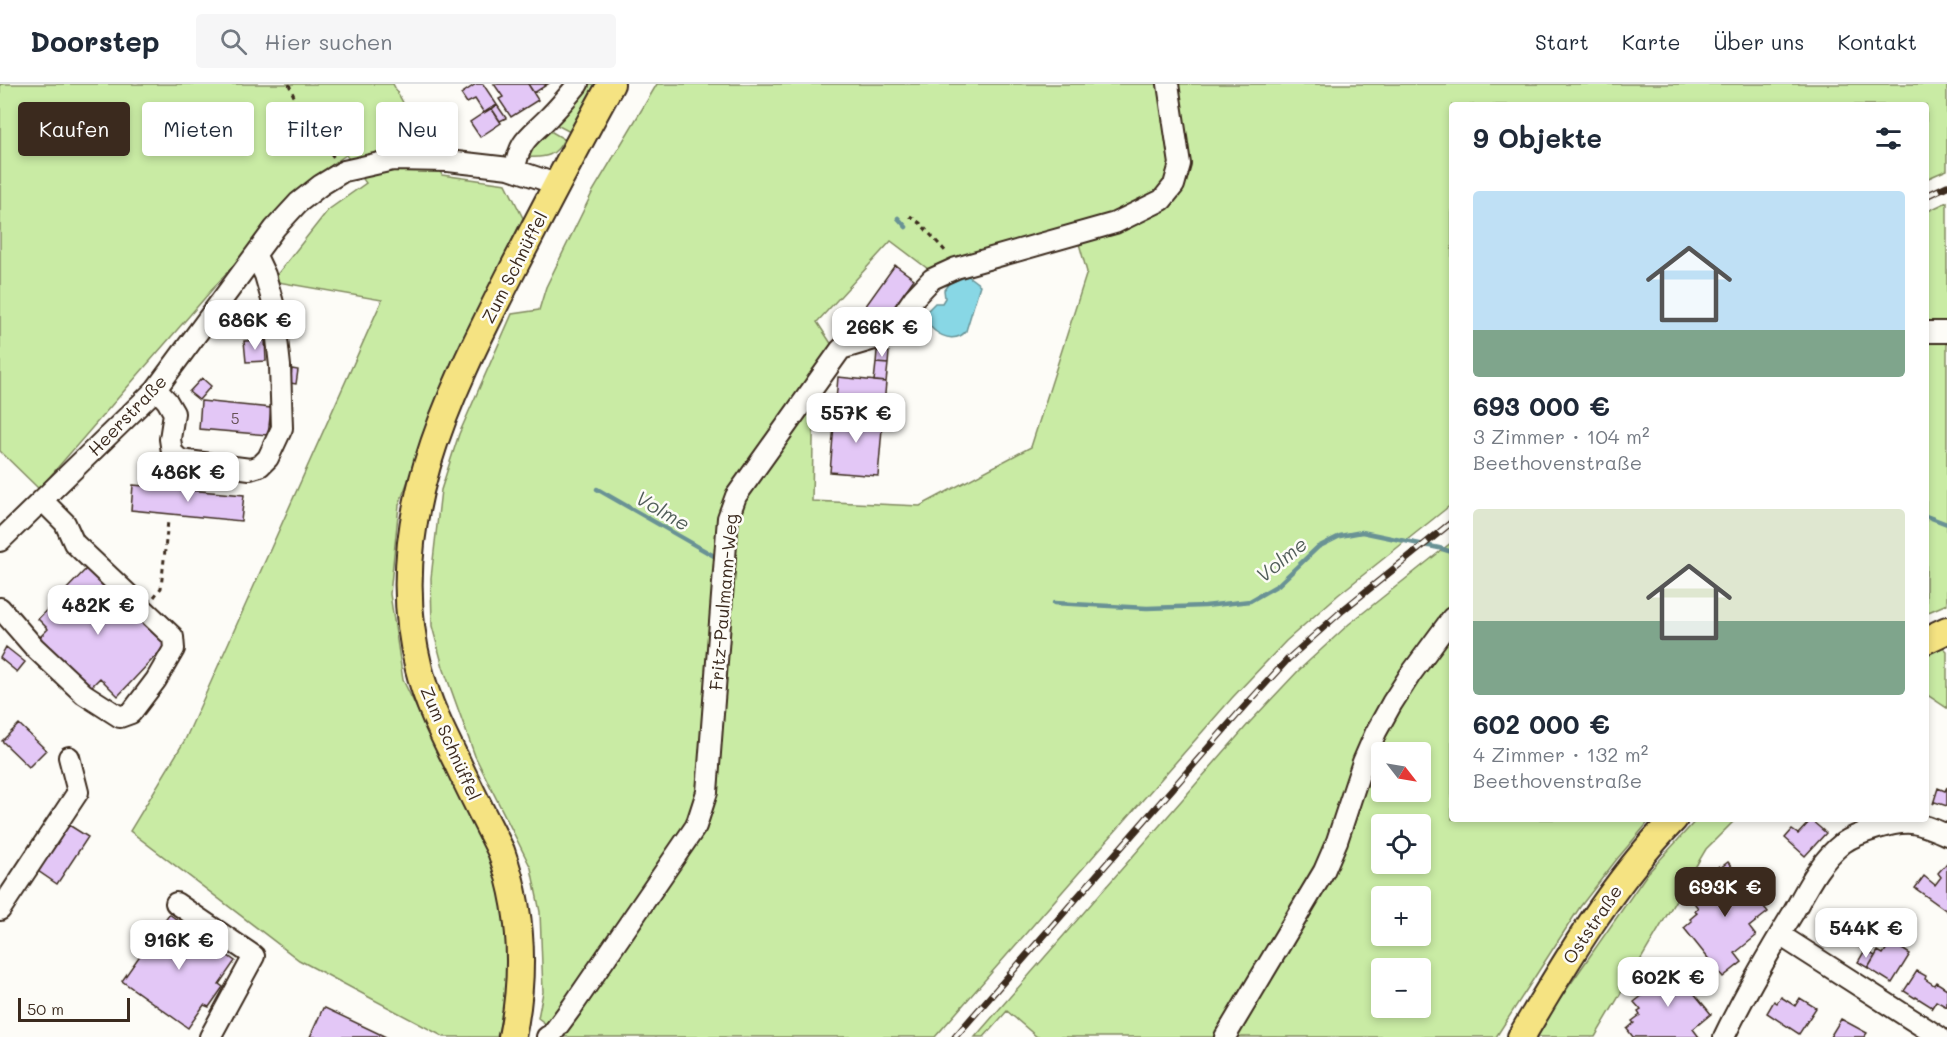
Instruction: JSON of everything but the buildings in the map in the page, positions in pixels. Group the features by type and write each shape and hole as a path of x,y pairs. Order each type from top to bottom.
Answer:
{"main road":[{"path":"556,184 611,84"},
{"name":"Zum Schnüffel","path":"512,1037 519,1002 520,931 509,873 501,851 435,717 419,670 411,629 407,581 411,536 420,485 440,426 488,317 556,184"},
{"path":"1929,639 1947,630"},
{"name":"Oststraße","path":"1521,1037 1560,971 1614,891 1672,822"}],"street":[{"path":"515,169 517,155 525,139 549,117 578,84"},
{"name":"Fritz-Paulmann-Weg","path":"547,1037 552,1034 572,1007 696,826 707,792 728,518 736,496 841,349 878,338 894,327 914,298 932,279 956,267 1115,223 1162,200 1174,185 1180,164 1168,84"},
{"name":"Heerstraße","path":"0,541 156,389 275,228 298,203 321,185 344,171 393,160 448,161 515,169 556,184"},
{"path":"156,389 174,413 170,439 172,452 180,460 250,469 260,466 268,458 282,428 280,366 273,303 266,275 256,256"},
{"path":"1929,332 1947,332"},
{"path":"0,608 34,647 84,694 120,717 131,713 156,680 174,649 173,637 75,543 65,523 42,500"},
{"path":"1225,1037 1324,871 1337,841 1363,762 1386,713 1410,675 1449,622"},
{"path":"0,910 78,792 69,757"},
{"path":"1724,1037 1779,935 1825,859 1845,842 1864,832 1910,823 1947,835"},
{"path":"176,903 255,956 210,1037"},
{"path":"1779,935 1939,1037"}],"path":[{"path":"289,84 310,124 344,171"},
{"path":"910,216 943,247 956,267"},
{"path":"144,610 161,588 168,521"}],"green space":[{"path":"0,84 393,84 403,102 376,102 376,156 432,156 442,175 506,184 523,218 453,359 399,505 390,594 403,680 491,860 511,938 503,1012 497,1037 444,1037 299,960 130,831 185,740 382,300 272,281 328,210 366,183 347,156 364,156 364,102 266,102 266,156 345,156 302,186 39,489 0,451"},
{"path":"587,84 601,84 572,133 553,123"},
{"path":"657,84 1947,84 1947,170 1929,178 1929,102 1449,102 1449,506 1338,595 1286,641 1232,698 935,1037 557,1037 583,1005 665,887 685,855 703,816 711,781 728,557 733,530 718,570 699,796 687,830 670,861 567,1001 546,1024 538,1018 543,992 540,912 531,868 475,756 443,667 432,626 431,578 441,490 459,434 512,314 539,310 546,287 593,191","holes":["1078,240 1087,272 1031,447 920,506 812,501 814,382 836,351 817,322 891,241 940,278"]},
{"path":"547,129 564,139 561,145 550,155 528,157 529,150"},
{"path":"1947,202 1947,323 1929,324 1929,211"},
{"path":"1947,339 1947,604 1929,612 1929,340"},
{"path":"1449,544 1449,612 1399,679 1314,874 1217,1037 1037,1037 1007,1011 984,1037 975,1037 1250,722 1298,671 1349,624"},
{"path":"1449,633 1449,822 1648,822 1580,907 1496,1037 1233,1037 1371,757 1371,802 1431,802 1431,742 1378,742 1390,718"},
{"path":"1940,644 1947,651 1947,708 1929,696 1929,649"},
{"path":"1694,822 1733,822 1706,849 1595,1037 1537,1037 1558,1002 1647,874"}],"water":[{"path":"968,276 980,285 966,331 955,338 943,336 933,330 923,315 935,303 942,303 945,298 944,290 949,283"}],"waterway":[{"name":"Volme","path":"898,218 906,227"},
{"name":"Volme","path":"597,489 714,556"},
{"name":"Volme","path":"1929,517 1947,524"},
{"name":"Volme","path":"1054,603 1147,608 1205,606 1250,601 1278,585 1318,547 1340,536 1362,532 1449,551"}],"railway":[{"path":"1929,195 1947,186"},
{"path":"955,1037 1288,659 1343,610 1449,524"}]}
